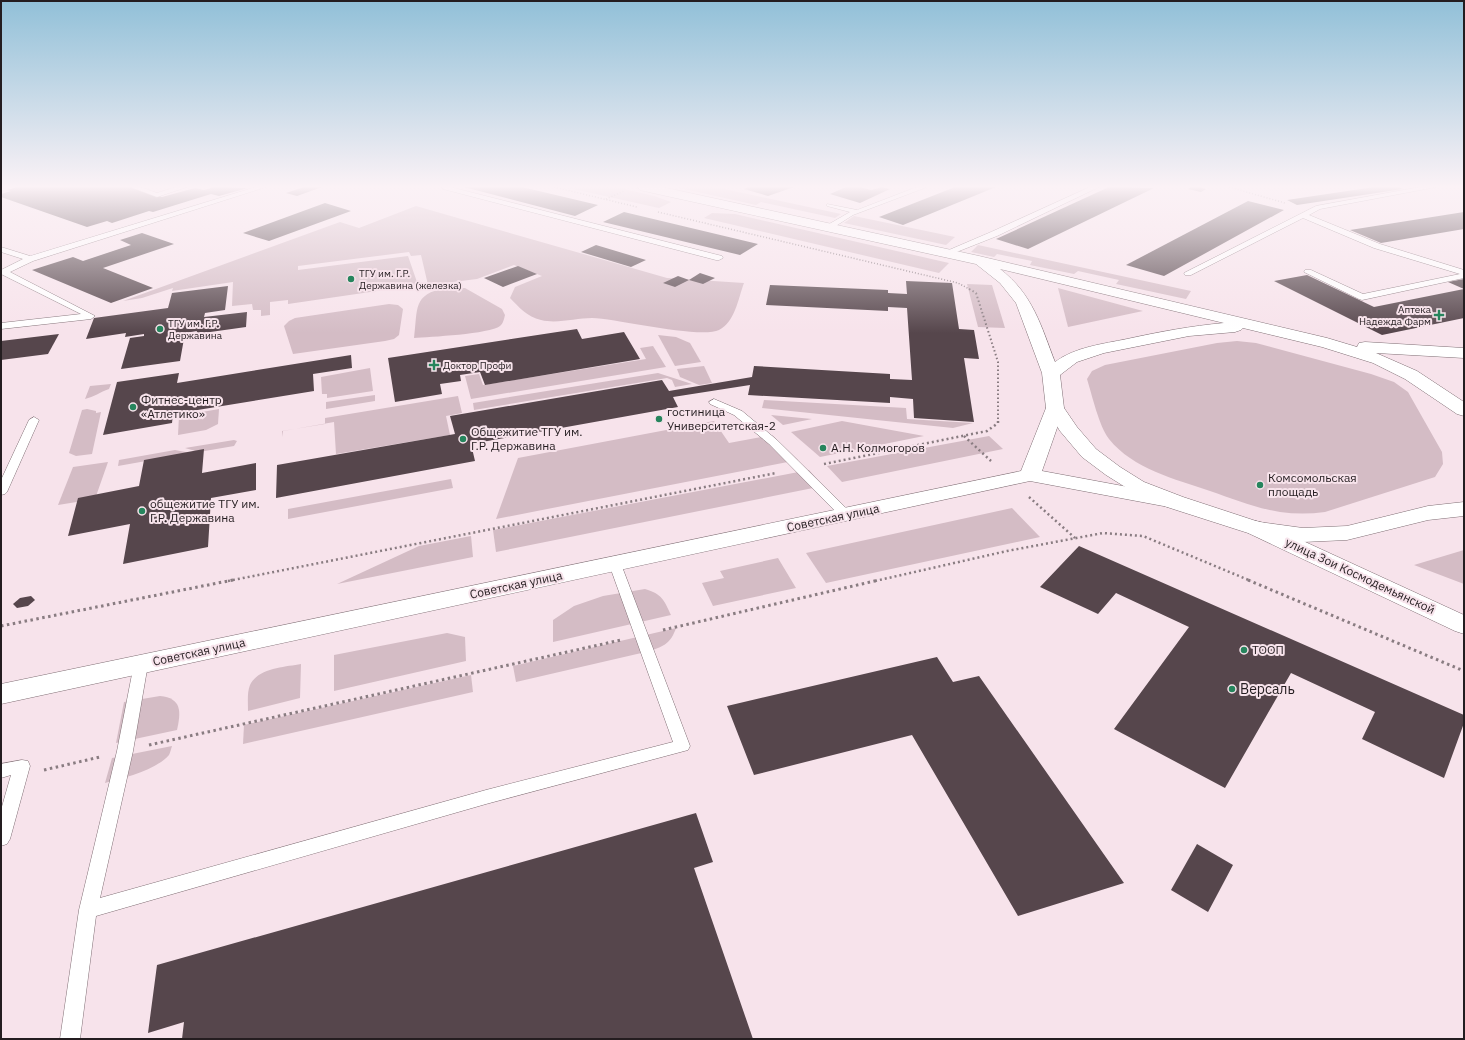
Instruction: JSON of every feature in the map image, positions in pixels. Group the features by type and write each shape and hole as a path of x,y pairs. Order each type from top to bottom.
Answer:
{"main road":[{"path":"867,236 979,260 1278,330 1327,343 1379,359 1411,374 1464,410"},
{"path":"979,260 1005,280 1022,302 1051,373 1055,408 1070,431 1089,453 1113,471 1137,486 1175,502 1256,528 1303,535 1347,533 1428,513 1464,509"},
{"path":"1051,373 1071,358 1101,349 1189,330 1243,327 1278,330"},
{"path":"1327,343 1399,350 1464,353"},
{"path":"1464,389 1464,399"},
{"path":"1055,408 1030,475 1175,502"},
{"name":"Советская улица","path":"1,694 1030,475"},
{"path":"1428,513 1464,495"},
{"name":"улица Зои Космодемьянской","path":"1256,528 1464,625"}],"lane":[{"path":"1,326 91,316 4,272 30,259 106,236"},
{"path":"632,236 719,258"},
{"path":"946,253 990,236"},
{"path":"1188,273 1262,236"},
{"path":"1352,236 1377,246 1464,274"},
{"path":"1,249 30,259"},
{"path":"1308,272 1362,297 1464,274"},
{"path":"714,402 738,413 774,442 846,515"},
{"path":"1,492 34,420"},
{"path":"88,910 486,797 682,746 615,564"},
{"path":"70,1039 88,910 125,751 141,664"},
{"path":"1,771 22,766 1,839"}],"path":[{"path":"757,236 958,283 976,293 998,362 998,423 987,431 823,464"},
{"path":"1,626 776,473"},
{"path":"19,776 1007,551 1103,533 1143,536 1464,671"}],"shaded area":[{"path":"303,236 519,236 667,278 744,283 735,310 729,322 719,330 709,332 678,330 592,318 560,321 536,319 527,314 510,298 515,287 542,276 514,265 477,279 428,285 421,255 411,256 409,252 298,266 298,270 408,256 418,285 288,304 288,300 270,302 270,315 261,316 261,310 253,310 252,304 232,306 233,282 172,291 173,288 142,298 123,301"},
{"path":"779,236 829,236 949,263 939,273"},
{"path":"902,236 948,236 955,237 946,245"},
{"path":"978,245 1191,291 1186,299 1116,284 1119,280 1078,271 1074,274 1030,265 1032,261 997,254 994,257 971,252"},
{"path":"967,284 992,285 1005,328 978,327"},
{"path":"446,288 465,288 502,309 505,315 502,324 494,329 472,333 414,338 417,311 422,299 427,294"},
{"path":"1058,288 1143,311 1068,327"},
{"path":"389,304 398,305 403,309 399,335 394,339 293,354 284,326 289,321 295,318"},
{"path":"658,335 676,337 690,343 701,362 675,366"},
{"path":"1237,341 1256,343 1371,374 1394,382 1408,392 1442,452 1443,464 1435,477 1325,512 1302,514 1286,513 1244,503 1155,472 1130,458 1109,439 1099,419 1087,379 1092,371 1105,365 1217,343"},
{"path":"653,346 666,367 471,399 465,376 479,374 483,385 646,359 640,348"},
{"path":"704,366 712,383 699,385 680,377 677,369"},
{"path":"370,368 373,391 327,398 327,394 322,394 321,377"},
{"path":"658,373 692,384 675,387 672,380 667,378 474,410 473,403"},
{"path":"111,384 109,389 85,399 90,386"},
{"path":"375,395 375,401 326,409 326,402"},
{"path":"458,396 462,413 446,416 450,435 336,454 334,422 325,424 325,418"},
{"path":"764,400 906,408 907,419 973,423 953,428 762,408"},
{"path":"87,409 96,411 96,413 101,412 92,454 76,456 69,453 82,410"},
{"path":"219,409 218,424 206,430 178,435 179,416"},
{"path":"771,415 812,419 783,425"},
{"path":"714,421 729,443 772,435 798,460 496,519 518,458"},
{"path":"842,421 924,436 820,457 791,432"},
{"path":"989,436 1003,449 842,482 827,466"},
{"path":"234,440 237,441 234,446 199,452 185,448"},
{"path":"175,450 191,453 118,466 119,460"},
{"path":"108,462 95,499 58,505 73,467"},
{"path":"809,470 823,486 496,552 493,530"},
{"path":"451,479 453,488 288,519 288,509"},
{"path":"1012,508 1040,537 826,583 806,553"},
{"path":"471,536 473,557 337,584 419,546"},
{"path":"1464,550 1464,584 1414,565"},
{"path":"778,558 796,588 713,606 702,583 724,578 720,571"},
{"path":"645,589 659,595 662,598 671,615 553,642 553,620 574,606 603,596"},
{"path":"676,628 669,641 650,651 516,682 513,666"},
{"path":"447,633 465,637 466,661 334,691 334,655"},
{"path":"301,664 300,698 248,711 248,691 254,679 272,669"},
{"path":"471,675 473,692 243,744 244,725"},
{"path":"160,696 167,697 172,700 178,707 179,717 177,730 116,743 124,702"},
{"path":"172,746 169,755 156,765 139,773 105,783 112,758"}],"building":[{"path":"134,236 149,236 174,244 103,268 153,288 111,303 32,270 73,257 83,261 131,245 120,240"},
{"path":"251,236 284,236 269,241"},
{"path":"659,236 723,236 758,244 740,255"},
{"path":"1004,236 1056,236 1028,249 996,239"},
{"path":"1182,236 1238,236 1164,276 1126,265"},
{"path":"1363,236 1425,236 1381,243"},
{"path":"596,245 646,260 631,267 581,252"},
{"path":"518,266 537,274 503,287 484,278"},
{"path":"700,273 715,278 703,284 689,280"},
{"path":"1307,275 1374,307 1464,289 1464,318 1382,335 1274,281"},
{"path":"678,276 689,280 675,287 663,283"},
{"path":"1464,279 1464,289 1448,282"},
{"path":"906,281 952,283 959,329 974,330 979,359 964,358 974,422 914,418 913,399 890,397 890,403 748,395 750,385 673,397 678,407 471,444 475,461 276,498 277,465 455,434 450,416 662,380 669,391 752,377 754,366 890,374 890,379 912,380 907,308 888,307 888,311 766,305 770,285 888,290 888,293 907,294"},
{"name":"ТГУ им. Г.Р. Державина","path":"228,286 225,310 205,313 204,317 247,312 246,327 196,334 197,331 185,333 180,361 121,369 130,338 144,336 144,334 125,337 126,333 86,339 94,318 168,308 172,293"},
{"path":"577,329 582,339 624,332 640,359 485,385 480,372 460,375 461,381 440,384 442,394 395,402 388,358"},
{"path":"59,334 48,354 1,360 1,341"},
{"path":"351,355 352,368 313,374 314,391 173,414 172,423 103,435 117,382 179,373 177,383"},
{"name":"общежитие ТГУ им. Г.Р. Державина","path":"204,449 202,473 256,463 256,490 211,498 208,547 123,564 130,524 68,536 78,498 139,486 144,460"},
{"name":"ТООП","path":"1079,546 1464,715 1464,723 1444,778 1362,739 1375,712 1291,673 1225,788 1114,729 1189,627 1116,593 1098,614 1040,587"},
{"path":"31,596 35,600 28,606 17,608 13,604 20,598"},
{"path":"937,657 953,682 979,676 1124,883 1018,916 912,735 754,775 727,706"},
{"path":"696,813 713,862 694,868 753,1039 182,1039 184,1022 148,1033 157,965"},
{"path":"1197,844 1233,865 1208,912 1171,890"}],"place":[{"name":"ТГУ им. Г.Р. Державина (железка)","path":"351,279"},
{"name":"Аптека Надежда Фарм","path":"1439,315"},
{"name":"ТГУ им. Г.Р. Державина","path":"160,329"},
{"name":"Доктор Профи","path":"434,365"},
{"name":"Фитнес-центр «Атлетико»","path":"133,407"},
{"name":"гостиница Университетская-2","path":"659,419"},
{"name":"Общежитие ТГУ им. Г.Р. Державина","path":"463,439"},
{"name":"А.Н. Колмогоров","path":"823,448"},
{"name":"Комсомольская площадь","path":"1260,485"},
{"name":"общежитие ТГУ им. Г.Р. Державина","path":"142,511"},
{"name":"ТООП","path":"1244,650"},
{"name":"Версаль","path":"1232,689"}]}
